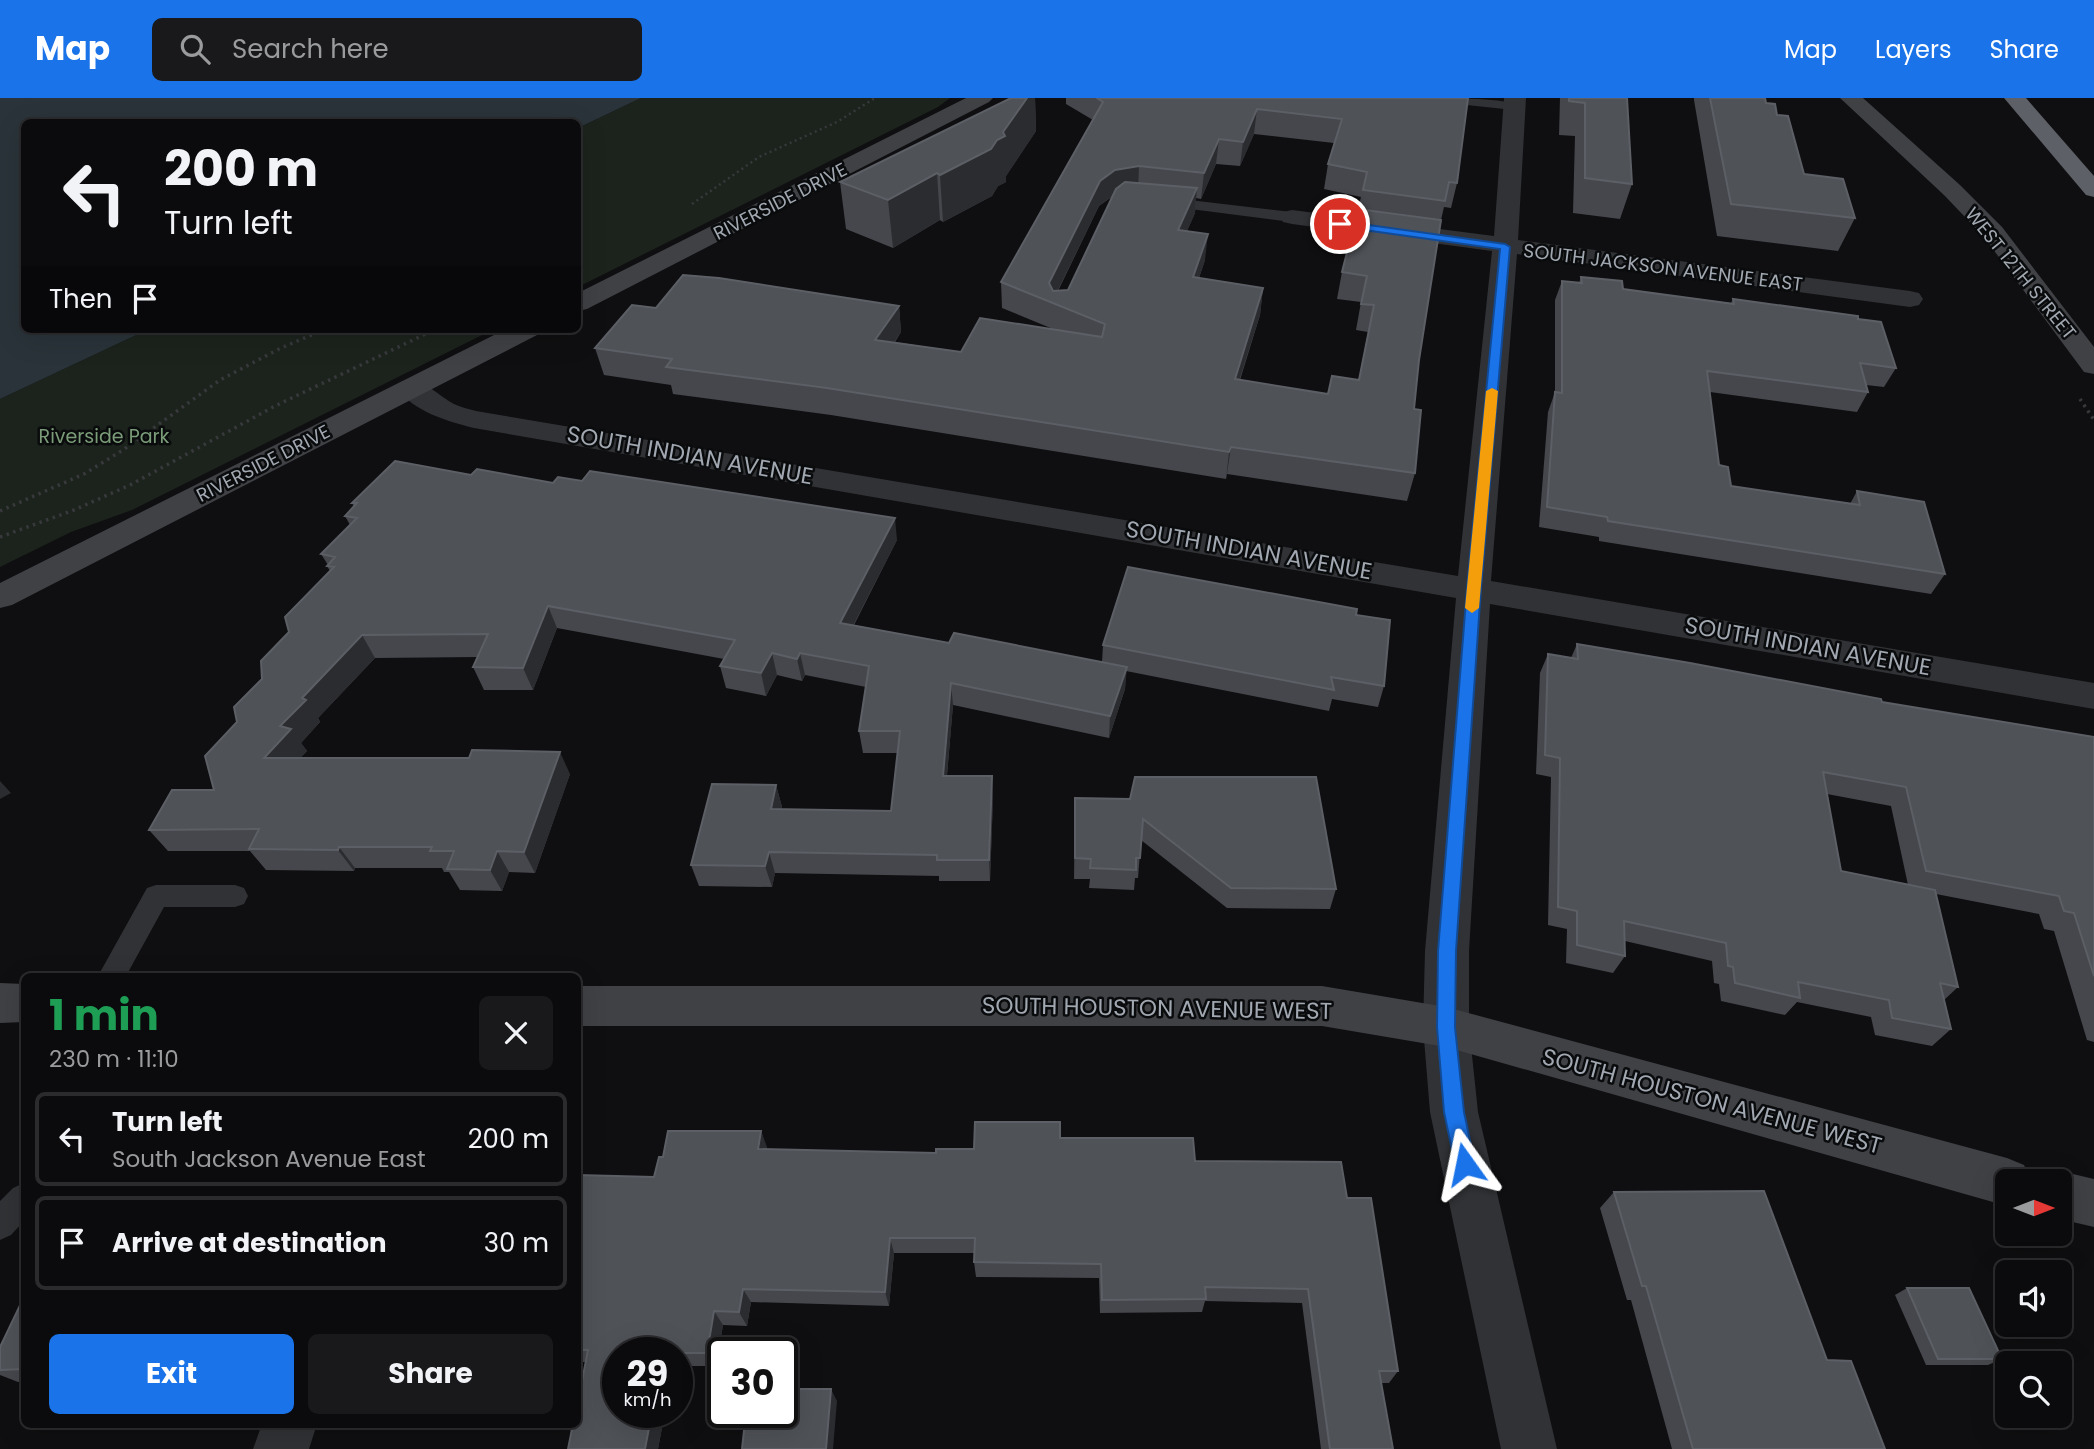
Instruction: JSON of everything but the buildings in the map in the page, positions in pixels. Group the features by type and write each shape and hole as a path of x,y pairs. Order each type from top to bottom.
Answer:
{"highway":[{"path":"2015,98 2094,190"}],"street":[{"name":"RIVERSIDE DRIVE","path":"581,301 982,98"},
{"name":"WEST 12TH STREET","path":"1851,98 1952,190 1993,232 2094,366"},
{"path":"1515,102 1505,247 1474,588 1447,951 1446,1027 1454,1112 1529,1449"},
{"name":"SOUTH JACKSON AVENUE EAST","path":"1292,217 1910,299"},
{"name":"RIVERSIDE DRIVE","path":"0,597 519,333"},
{"name":"SOUTH INDIAN AVENUE","path":"411,388 445,411 474,418 2094,696"},
{"path":"0,1003 21,1003"},
{"name":"SOUTH HOUSTON AVENUE WEST","path":"581,1006 1322,1006 1446,1027 1995,1179"},
{"path":"2072,1198 2094,1203"},
{"path":"281,1449 289,1428"}],"lane":[{"path":"1438,98 1515,102"},
{"path":"1150,201 1292,217"},
{"path":"114,973 156,896 235,896"},
{"path":"0,1224 21,1202"}],"path":[{"path":"691,204 736,171 767,153 837,122 875,98"},
{"path":"0,511 38,497 107,460 146,435 205,390 279,348 315,333"},
{"path":"0,537 75,510 130,485 275,406 428,333"}],"green space":[{"path":"641,98 950,98 938,107 581,286 581,127"},
{"name":"Riverside Park","path":"140,333 486,333 132,510 71,532 0,567 0,399"}],"shaded area":[{"path":"0,98 641,98 581,127 581,119 21,119 21,333 140,333 0,399"}],"slow traffic":[{"path":"1472,608 1492,391"}],"route":[{"path":"1340,224 1505,247 1474,588 1447,951 1446,1027 1454,1112 1465,1164"}]}
